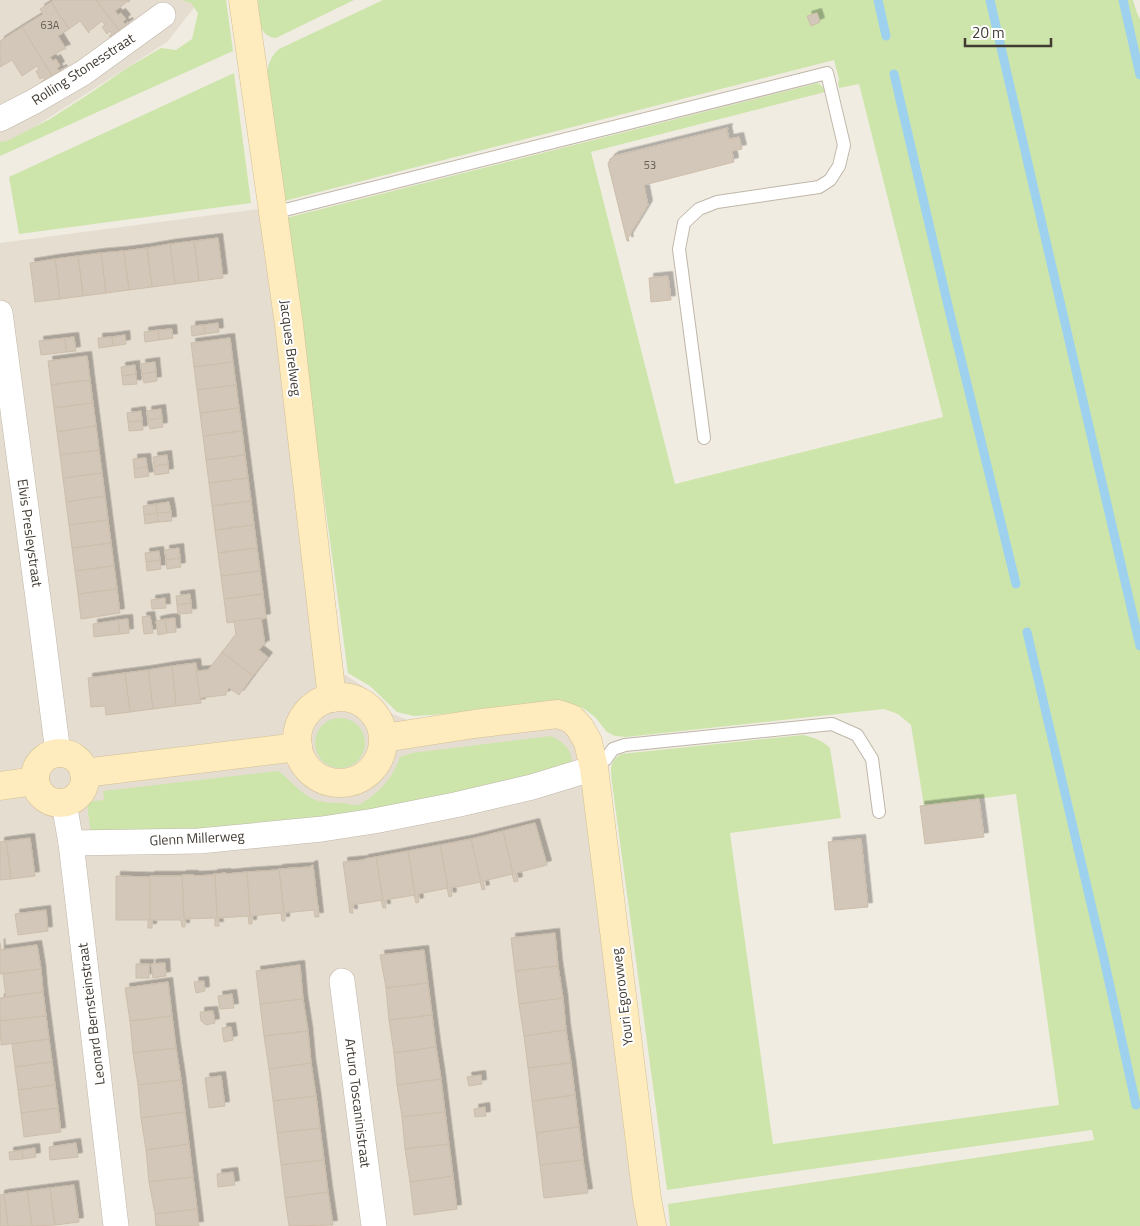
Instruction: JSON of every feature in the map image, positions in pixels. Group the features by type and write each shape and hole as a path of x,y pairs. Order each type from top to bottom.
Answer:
{"street":[{"name":"Jacques Brelweg","path":"243,0 290,335 332,698"},
{"name":"Rolling Stonesstraat","path":"0,119 83,73 163,15"},
{"name":"Elvis Presleystraat","path":"0,313 58,753"},
{"path":"347,697 361,702 372,711 380,723 384,738 381,754 373,768 360,778 345,783 329,782 314,774 303,762 298,747 298,734 302,721 309,710 320,702 332,698 347,697"},
{"name":"Youri Egorovweg","path":"384,738 474,724 558,714 572,719 588,742 594,768 652,1226"},
{"path":"84,773 298,747"},
{"path":"58,753 67,754 75,758 81,765 84,773 85,779 82,790 75,798 64,803 54,803 45,799 38,791 35,781 38,764 47,756 58,753"},
{"name":"Glenn Millerweg","path":"71,843 199,841 322,829 455,805 532,787 594,768"},
{"path":"0,786 35,781"},
{"name":"Leonard Bernsteinstraat","path":"64,803 71,843 116,1226"},
{"name":"Arturo Toscaninistraat","path":"342,981 374,1226"}],"lane":[{"path":"273,213 827,72 844,145 839,166 830,180 819,187 716,202 699,209 684,223 679,249 704,438"},
{"path":"594,768 606,759 613,749 625,745 832,724 857,735 872,759 879,812"}],"shaded area":[{"path":"0,0 200,0 167,42 0,149"},
{"path":"280,206 344,674 373,693 391,713 412,722 554,707 605,764 665,1226 0,1226 0,243"}],"green space":[{"path":"181,0 226,0 233,51 0,156 0,142 7,141 50,119 161,48 176,50 192,39 198,13 191,3"},
{"path":"258,0 354,0 276,38 265,33 262,29"},
{"path":"383,0 1133,0 1140,19 1140,1226 670,1226 668,1204 1094,1140 1092,1130 667,1190 612,783 611,767 614,760 621,754 803,735 818,740 830,748 841,818 730,833 773,1144 1059,1105 1016,794 924,806 911,725 898,714 884,709 626,737 615,736 607,732 595,717 583,708 562,702 432,715 414,716 397,712 370,686 348,673 286,218 818,83 825,92 591,152 675,484 943,417 859,84 839,88 839,79 834,60 284,201 267,74 270,60 279,49"},
{"path":"234,73 251,203 19,234 9,177"},
{"path":"335,718 345,718 358,725 365,738 365,748 358,761 345,768 335,768 326,764 319,757 315,748 315,738 319,729 326,722"},
{"path":"551,736 566,746 574,770 332,820 91,836 87,802 104,800 103,791 278,771 302,792 315,800 355,805 366,801 381,789 395,769 400,757 412,753"}],"building":[{"path":"53,0 96,0 119,30 110,37 112,34 110,31 107,34 102,27 105,25 102,21 89,33 80,21 69,29 51,2"},
{"path":"96,0 129,0 115,11 118,15 121,13 126,19 123,22 125,24 129,23 119,30"},
{"path":"51,2 69,29 58,36 66,49 50,57 53,61 56,59 60,66 57,68 59,71 63,70 52,76 22,27 43,14 40,9"},
{"path":"817,13 820,22 811,26 807,16"},
{"path":"22,27 52,76 42,83 45,80 43,77 40,79 36,71 39,70 37,66 22,76 12,60 0,67 0,41"},
{"path":"728,128 729,139 739,137 742,149 732,151 734,162 644,185 648,205 628,238 629,241 627,241 608,164 610,159 614,156"},
{"path":"218,238 223,278 199,281 194,241"},
{"path":"194,241 199,281 175,284 170,244"},
{"path":"170,244 175,284 152,287 147,248"},
{"path":"147,248 152,287 129,290 124,251"},
{"path":"124,251 129,290 106,293 101,253"},
{"path":"101,253 106,293 83,296 78,256"},
{"path":"78,256 83,296 60,299 55,259"},
{"path":"55,259 60,299 35,302 30,263"},
{"path":"668,276 671,300 651,302 649,278"},
{"path":"218,323 219,332 205,334 204,325"},
{"path":"204,325 205,334 192,336 191,326"},
{"path":"172,329 173,338 159,340 158,330"},
{"path":"158,330 159,340 145,342 144,332"},
{"path":"125,335 126,344 113,346 112,337"},
{"path":"74,337 76,351 66,352 65,338"},
{"path":"112,337 113,346 99,348 98,338"},
{"path":"65,338 66,352 41,355 39,341"},
{"path":"230,338 233,362 194,367 191,343"},
{"path":"87,356 90,380 51,385 48,361"},
{"path":"155,362 156,372 142,374 141,364"},
{"path":"233,362 236,385 197,390 194,367"},
{"path":"135,365 136,374 122,376 121,367"},
{"path":"156,372 157,381 144,383 142,374"},
{"path":"136,374 137,384 123,385 122,376"},
{"path":"90,380 93,403 54,408 51,385"},
{"path":"236,385 239,408 200,413 197,390"},
{"path":"93,403 96,426 57,432 54,408"},
{"path":"239,408 242,431 203,436 200,413"},
{"path":"161,409 162,418 148,420 147,411"},
{"path":"141,411 142,421 128,422 127,413"},
{"path":"162,418 163,427 150,429 148,420"},
{"path":"142,421 143,430 129,431 128,422"},
{"path":"96,426 99,450 60,455 57,432"},
{"path":"242,431 245,455 206,460 203,436"},
{"path":"99,450 102,473 63,478 60,455"},
{"path":"167,455 168,464 154,466 153,457"},
{"path":"245,455 248,478 209,483 206,460"},
{"path":"146,458 147,467 134,469 133,459"},
{"path":"168,464 169,473 155,475 154,466"},
{"path":"147,467 149,476 135,478 134,469"},
{"path":"102,473 105,496 66,502 63,478"},
{"path":"248,478 251,501 212,506 209,483"},
{"path":"105,496 108,520 69,525 66,502"},
{"path":"251,501 254,525 215,530 212,506"},
{"path":"169,502 171,512 157,513 156,504"},
{"path":"156,504 157,513 144,515 143,506"},
{"path":"171,512 172,521 158,522 157,513"},
{"path":"157,513 158,522 145,524 144,515"},
{"path":"108,520 111,543 72,548 69,525"},
{"path":"254,525 257,548 218,553 215,530"},
{"path":"111,543 114,566 75,571 72,548"},
{"path":"179,548 180,558 166,560 165,550"},
{"path":"257,548 260,571 221,576 218,553"},
{"path":"159,551 160,560 146,562 145,553"},
{"path":"180,558 181,567 167,569 166,560"},
{"path":"160,560 161,569 147,571 146,562"},
{"path":"114,566 117,589 78,594 75,571"},
{"path":"260,571 263,594 224,599 221,576"},
{"path":"117,589 120,613 81,619 78,594"},
{"path":"190,594 191,603 177,605 176,596"},
{"path":"263,594 266,618 227,623 224,599"},
{"path":"165,598 166,608 152,609 151,600"},
{"path":"191,603 192,613 178,614 177,605"},
{"path":"150,616 153,633 144,634 142,617"},
{"path":"175,618 176,632 167,633 165,619"},
{"path":"261,618 265,645 259,650 268,657 253,676 222,652 236,634 234,621"},
{"path":"128,619 129,633 120,634 118,620"},
{"path":"165,619 167,633 158,635 156,621"},
{"path":"118,620 120,634 94,637 93,624"},
{"path":"222,652 253,676 239,695 229,688 226,695 199,698 196,671 208,670"},
{"path":"196,663 201,703 176,706 172,666"},
{"path":"172,666 176,706 153,709 148,670"},
{"path":"148,670 153,709 130,712 125,673"},
{"path":"125,673 130,712 106,715 105,706 91,707 88,678"},
{"path":"979,799 984,837 925,844 920,806"},
{"path":"535,823 547,865 516,873 518,881 514,882 503,831"},
{"path":"503,831 513,874 483,881 485,889 482,890 471,839"},
{"path":"30,838 35,876 11,879 6,841"},
{"path":"471,839 481,882 451,888 452,896 449,897 440,845"},
{"path":"861,839 868,907 835,910 828,842"},
{"path":"6,841 11,879 0,880 0,842"},
{"path":"440,845 448,888 418,894 419,902 416,903 408,851"},
{"path":"408,851 415,895 385,900 386,908 383,908 376,857"},
{"path":"376,857 383,900 352,905 353,913 350,913 343,862"},
{"path":"313,865 319,917 315,917 314,910 284,913 279,869 310,867"},
{"path":"278,869 285,921 282,921 281,913 250,916 247,872"},
{"path":"247,872 252,924 249,924 248,916 217,918 215,874"},
{"path":"215,874 219,926 215,926 215,918 184,919 182,875"},
{"path":"182,875 185,927 182,927 181,920 150,920 150,876"},
{"path":"116,876 150,876 150,920 152,920 152,928 148,928 148,920 116,920"},
{"path":"46,910 48,931 18,935 15,914"},
{"path":"555,933 558,966 515,971 511,938"},
{"path":"0,943 1,950 37,945 41,969 0,974"},
{"path":"424,950 428,983 386,988 380,955"},
{"path":"165,963 166,976 153,978 151,964"},
{"path":"136,964 149,964 149,978 136,978"},
{"path":"300,965 303,999 260,1004 256,971"},
{"path":"558,966 563,998 519,1004 515,971"},
{"path":"41,969 43,992 6,997 3,974"},
{"path":"204,981 205,991 196,993 194,982"},
{"path":"168,982 172,1016 130,1021 125,988"},
{"path":"428,983 432,1015 389,1020 386,988"},
{"path":"43,992 46,1016 0,1021 0,998"},
{"path":"232,994 234,1008 220,1009 218,996"},
{"path":"563,998 566,1030 524,1036 519,1004"},
{"path":"303,999 308,1031 264,1036 260,1004"},
{"path":"213,1011 215,1023 206,1025 201,1021 200,1012"},
{"path":"432,1015 436,1047 394,1053 389,1020"},
{"path":"46,1016 49,1039 1,1045 0,1021"},
{"path":"172,1016 176,1048 133,1053 130,1021"},
{"path":"231,1027 233,1040 224,1042 222,1028"},
{"path":"566,1030 571,1063 528,1068 524,1036"},
{"path":"308,1031 311,1063 269,1069 264,1036"},
{"path":"49,1039 52,1062 15,1067 12,1044"},
{"path":"436,1047 441,1079 397,1085 394,1053"},
{"path":"176,1048 181,1080 138,1085 133,1053"},
{"path":"52,1062 55,1085 18,1090 15,1067"},
{"path":"311,1063 316,1096 273,1101 269,1069"},
{"path":"571,1063 575,1095 532,1101 528,1068"},
{"path":"481,1075 482,1084 469,1086 467,1077"},
{"path":"221,1076 225,1106 209,1108 205,1078"},
{"path":"441,1079 445,1112 402,1117 397,1085"},
{"path":"181,1080 185,1112 141,1118 138,1085"},
{"path":"55,1085 58,1108 21,1113 18,1090"},
{"path":"575,1095 579,1127 536,1133 532,1101"},
{"path":"316,1096 320,1128 277,1133 273,1101"},
{"path":"485,1107 486,1116 475,1117 474,1109"},
{"path":"58,1108 61,1132 24,1137 21,1113"},
{"path":"185,1112 189,1144 146,1150 141,1118"},
{"path":"445,1112 449,1144 405,1149 402,1117"},
{"path":"579,1127 583,1160 540,1165 536,1133"},
{"path":"320,1128 324,1160 281,1165 277,1133"},
{"path":"76,1143 78,1157 50,1160 49,1147"},
{"path":"189,1144 193,1177 149,1182 146,1150"},
{"path":"449,1144 453,1176 410,1182 405,1149"},
{"path":"35,1148 36,1157 23,1159 22,1150"},
{"path":"22,1150 23,1159 10,1160 9,1152"},
{"path":"324,1160 328,1192 285,1198 281,1165"},
{"path":"583,1160 588,1193 544,1198 540,1165"},
{"path":"233,1172 235,1185 218,1187 217,1174"},
{"path":"453,1176 457,1209 414,1215 410,1182"},
{"path":"193,1177 197,1209 155,1214 149,1182"},
{"path":"74,1185 79,1222 55,1225 50,1188"},
{"path":"50,1188 55,1225 32,1226 27,1191"},
{"path":"27,1191 32,1226 8,1226 4,1194"},
{"path":"328,1192 333,1225 289,1226 285,1198"},
{"path":"4,1194 8,1226 0,1226 0,1195"},
{"path":"197,1209 199,1226 156,1226 155,1214"}],"waterway":[{"path":"878,0 886,36"},
{"path":"990,0 1140,646"},
{"path":"1123,0 1140,75"},
{"path":"894,74 1016,584"},
{"path":"1027,632 1104,959 1136,1105"}]}
